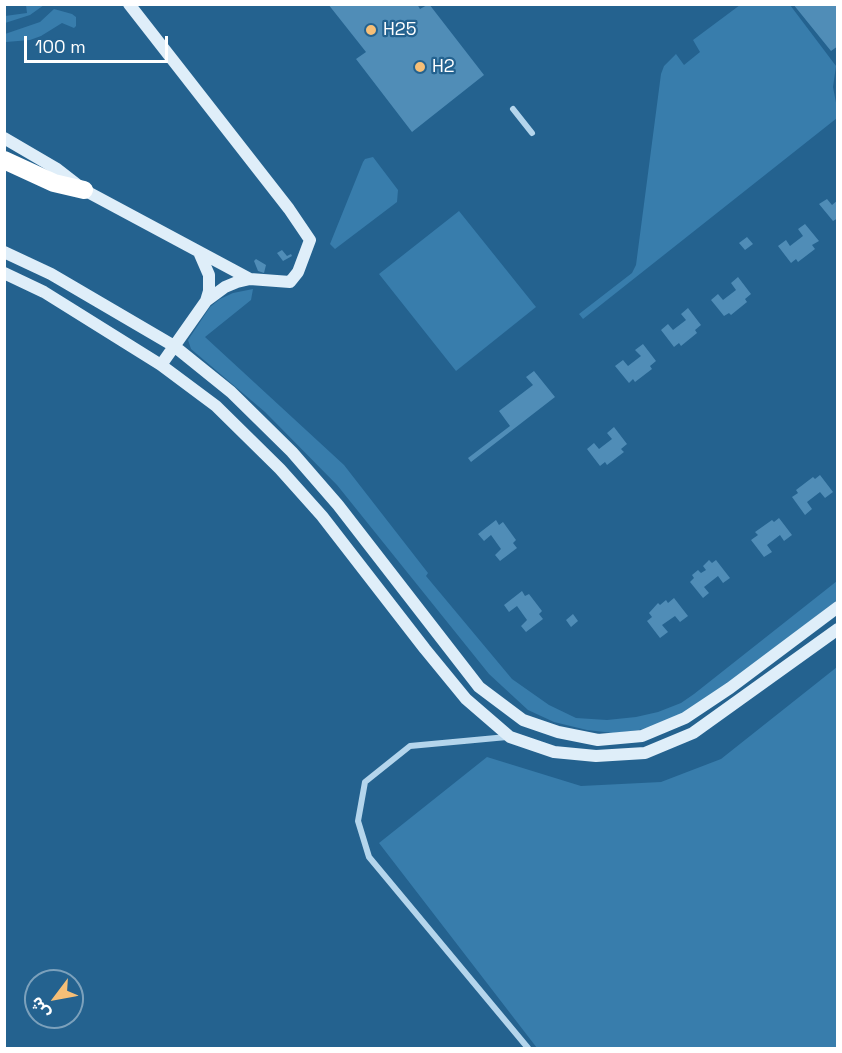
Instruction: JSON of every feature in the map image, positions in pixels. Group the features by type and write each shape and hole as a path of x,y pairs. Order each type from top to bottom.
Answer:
{"highway":[{"path":"4,160 54,183 84,190"}],"main road":[{"path":"129,4 289,209 310,240 298,272 290,282 250,279 225,287 206,301 161,365"},
{"path":"4,138 57,169 84,190 250,279"},
{"path":"4,252 51,274 174,346 231,393 292,452 338,505 479,687 523,720 558,732 598,740 642,736 685,718 730,688 837,607"},
{"path":"199,252 209,275 209,291 206,301"},
{"path":"4,273 44,292 161,365 216,406 280,469 322,516 424,649 466,699 510,736 554,752 596,756 645,753 693,733 837,629"}],"street":[{"path":"513,109 532,133"},
{"path":"510,736 410,746 365,782 358,820 369,857 528,1048"}],"shaded area":[{"path":"26,5 44,5 30,15 5,23 5,16 27,13"},
{"path":"740,5 790,5 836,66 833,87 837,118 583,319 579,314 632,273 636,265 661,74 664,66 676,54 684,65 700,52 693,40"},
{"path":"54,9 76,17 76,26 74,28 62,23 30,40 6,42 5,34 40,22"},
{"path":"373,157 398,190 397,202 335,249 330,244 363,162"},
{"path":"459,211 536,307 456,371 379,274"},
{"path":"253,289 251,300 205,337 344,465 428,573 426,576 512,679 549,705 576,718 607,720 658,712 681,703 694,694 837,581 837,600 743,674 683,715 658,725 613,733 587,730 554,722 528,710 489,674 337,485 265,412 191,349 188,340 210,307 233,293"},
{"path":"837,667 837,1048 537,1048 379,843 487,757 581,786 661,782 721,759"}],"building":[{"name":"H2","path":"328,4 417,4 420,9 429,4 484,75 412,132 356,59 366,52"},
{"path":"793,4 838,4 838,46 831,51"},
{"path":"827,199 832,205 838,200 838,218 833,221 819,204"},
{"path":"805,224 819,241 812,245 815,249 798,262 796,259 791,263 778,246 786,240 790,246 803,236 798,229"},
{"path":"747,237 753,244 745,250 739,243"},
{"path":"282,250 287,256 291,254 292,256 283,261 277,253"},
{"path":"256,259 266,265 264,273 258,271 254,261"},
{"path":"738,277 751,294 745,299 747,302 731,315 729,313 724,316 711,300 718,294 723,300 736,290 731,283"},
{"path":"688,308 701,325 695,330 697,333 681,346 679,343 674,347 661,330 668,324 673,330 686,320 681,314"},
{"path":"643,344 656,361 650,366 652,369 635,382 633,379 629,383 615,366 623,360 628,366 641,356 635,350"},
{"path":"534,371 555,397 471,462 468,458 510,426 499,411 533,385 526,377"},
{"path":"614,427 627,444 621,449 624,452 607,465 605,462 600,466 587,449 594,443 599,449 612,439 607,433"},
{"path":"820,475 833,492 825,498 820,492 807,502 812,509 805,515 792,497 798,493 796,490 813,477 815,479"},
{"path":"779,518 792,535 784,541 780,535 767,545 772,552 764,557 751,540 758,535 755,532"},
{"path":"496,520 499,525 503,522 516,540 513,543 517,548 500,561 495,555 501,549 491,535 484,541 478,534"},
{"path":"709,560 712,563 716,560 730,578 723,583 718,576 704,587 709,593 703,598 690,582 694,578 692,575 698,570 701,573 706,570 703,566"},
{"path":"522,591 525,596 529,594 542,611 539,614 543,619 526,632 521,626 527,620 517,606 509,612 504,605"},
{"path":"674,598 688,616 680,622 675,616 662,625 668,632 660,638 647,621 652,617 649,613 658,603 660,605 666,600 668,603"},
{"path":"573,614 578,621 571,627 566,620"}],"place":[{"name":"H25","path":"371,30"},
{"name":"H2","path":"420,67"}]}
